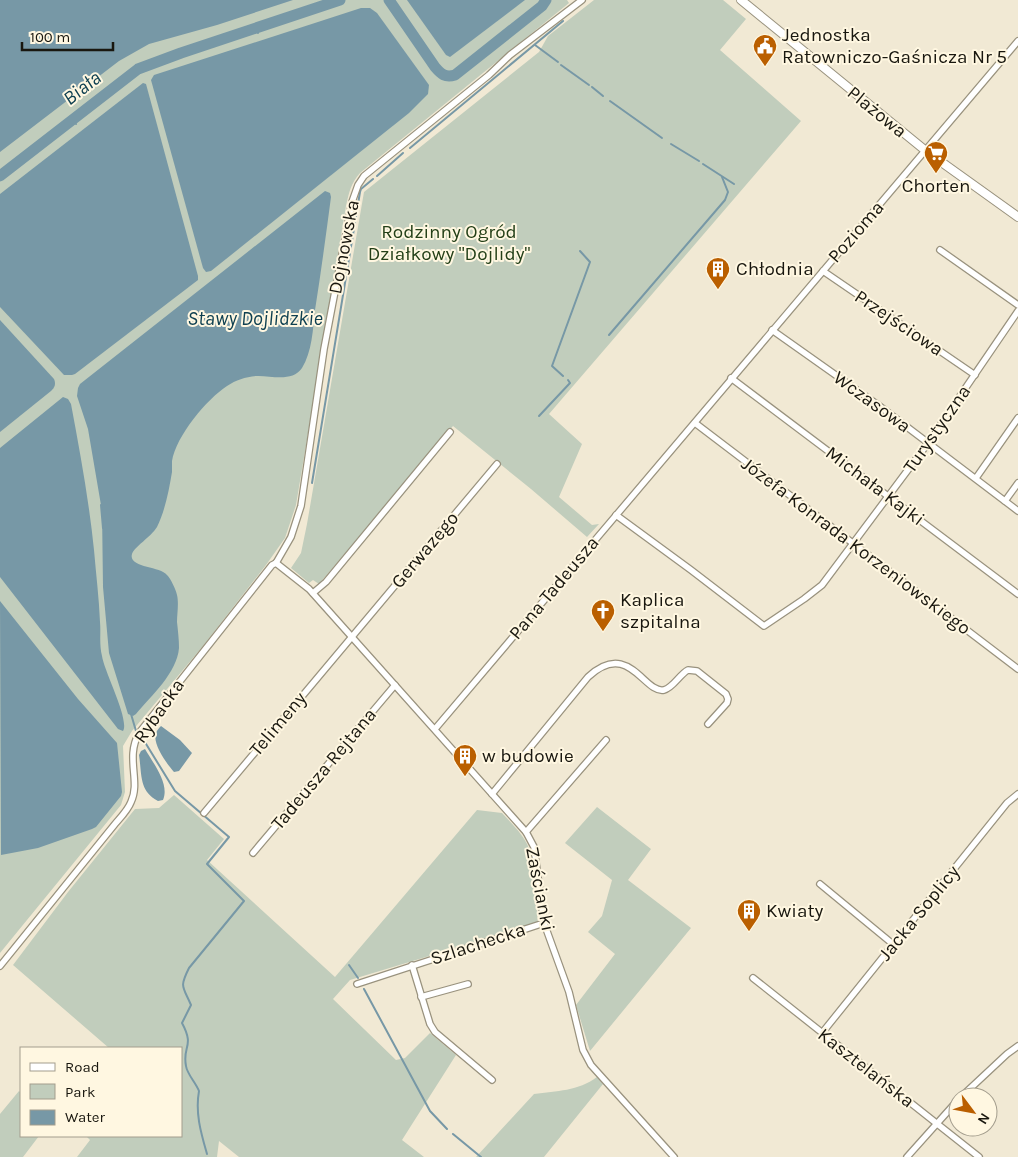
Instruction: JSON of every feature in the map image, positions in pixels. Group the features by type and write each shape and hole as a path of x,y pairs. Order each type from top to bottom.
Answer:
{"street":[{"name":"Dojnowska","path":"276,563 291,537 300,506 324,349 352,202 358,185 364,176 482,81 510,55 582,0"},
{"name":"Plażowa","path":"741,0 926,151 1018,216"},
{"name":"Pozioma","path":"675,447 731,378 1018,41"},
{"path":"940,250 1018,305"},
{"name":"Przejściowa","path":"823,271 974,374"},
{"name":"Turystyczna","path":"616,515 764,626 822,585 928,443 1018,311"},
{"name":"Wczasowa","path":"772,330 878,405 1018,510"},
{"name":"Michała Kajki","path":"731,378 1018,594"},
{"path":"976,478 1018,418"},
{"name":"Józefa Konrada Korzeniowskiego","path":"694,423 1018,669"},
{"path":"313,593 326,582 450,432"},
{"name":"Pana Tadeusza","path":"435,729 675,447"},
{"name":"Gerwazego","path":"352,636 498,464"},
{"path":"1005,501 1018,483"},
{"name":"Zaścianki","path":"276,563 313,593 526,832 534,847 544,923 569,992 583,1050 591,1065 674,1157"},
{"name":"Rybacka","path":"0,966 132,802 134,792 132,749 139,733 272,565 276,563"},
{"name":"Telimeny","path":"204,813 352,636"},
{"path":"492,794 588,678 603,667 614,664 624,666 636,672 656,689 661,690 665,690 688,670 697,671 726,694 728,699 727,703 708,724"},
{"name":"Tadeusza Rejtana","path":"253,853 394,685"},
{"path":"526,832 606,740"},
{"name":"Jacka Soplicy","path":"822,1033 1007,803 1018,794"},
{"path":"820,884 894,945"},
{"name":"Szlachecka","path":"357,984 544,923"},
{"name":"Szlachecka","path":"412,965 430,1024 435,1032 492,1080"},
{"name":"Kasztelańska","path":"753,978 980,1157"},
{"name":"Szlachecka","path":"421,997 468,984"},
{"path":"971,1087 1006,1054 1018,1046"},
{"path":"907,1157 948,1111"}],"green space":[{"path":"0,0 567,0 569,3 360,173 354,180 346,206 296,505 285,538 203,646 132,731 123,746 125,792 121,805 0,953"},
{"name":"Rodzinny Ogród Działkowy \"Dojlidy\"","path":"594,0 723,0 746,19 720,50 801,121 549,414 582,444 559,497 592,525 599,524 587,537 453,426 319,584 313,580 309,583 291,568 301,553 307,524 364,192 539,52 548,36"},
{"path":"174,795 224,839 207,860 335,977 477,810 502,813 516,828 530,851 535,882 538,923 350,980 333,999 396,1060 405,1058 430,1033 456,1055 402,1140 424,1157 239,1157 219,1141 217,1157 77,1157 90,1140 87,1137 182,1137 182,1047 108,1047 13,965 68,892 135,809 159,808"},
{"path":"597,807 651,849 628,880 691,928 590,1051 576,1005 615,954 588,932 602,916 612,880 565,843"},
{"path":"597,1077 603,1084 544,1157 476,1157 534,1094 575,1088"},
{"path":"19,1091 20,1137 38,1137 23,1157 0,1157 0,1114"}],"water":[{"path":"0,0 293,0 217,25 149,44 119,61 0,152"},
{"path":"407,0 525,0 450,57 446,55"},
{"name":"Stawy Dojlidzkie","path":"361,8 370,8 377,13 429,85 428,94 409,113 211,271 206,272 203,268 151,80 154,75"},
{"name":"Stawy Dojlidzkie","path":"143,83 146,84 198,280 75,374 64,375 0,307 0,194"},
{"name":"Stawy Dojlidzkie","path":"325,191 330,193 331,197 312,340 302,368 298,373 287,377 256,376 237,380 219,392 202,409 193,419 175,451 168,493 157,527 133,551 132,559 135,562 163,572 169,577 173,585 178,598 179,648 174,666 168,675 156,692 133,716 128,714 109,653 103,587 102,511 88,429 77,396 78,388 80,384"},
{"path":"0,320 54,379 55,384 51,391 0,432"},
{"path":"63,397 68,399 71,404 87,495 100,613 101,652 120,706 124,725 123,731 118,729 0,577 0,448"},
{"path":"0,601 78,699 117,743 122,792 121,796 96,827 38,848 1,855"},
{"path":"161,726 180,740 192,753 179,771 174,772 164,759 156,743 156,732"},
{"path":"145,749 162,781 165,794 163,800 158,801 152,797 142,782 139,755"}],"waterway":[{"name":"Biała","path":"0,176 138,69 340,0"},
{"name":"Biała","path":"389,0 435,67 446,76 455,75 542,6 546,0"},
{"path":"410,148 563,21"},
{"name":"Biała","path":"257,28 258,33"},
{"path":"535,45 558,62"},
{"path":"561,65 589,85"},
{"path":"592,87 603,96"},
{"path":"610,101 662,138"},
{"name":"Biała","path":"72,119 76,124"},
{"path":"671,144 699,161"},
{"path":"377,176 403,153"},
{"path":"703,164 734,184"},
{"path":"609,335 725,200 728,192 722,177"},
{"path":"312,483 360,192 373,179"},
{"path":"563,376 552,366 590,262 580,251"},
{"path":"539,416 570,383 568,380"},
{"path":"101,505 103,528"},
{"path":"131,714 136,731"},
{"path":"143,739 175,791 229,837 207,864 244,901 189,968 183,983 191,1005 182,1023 188,1037 185,1059 188,1072 199,1091 198,1115 207,1154"},
{"path":"349,965 358,978"},
{"path":"364,989 430,1111 447,1129"},
{"path":"453,1134 481,1157"}],"place":[{"name":"Jednostka Ratowniczo-Gaśnicza Nr 5","path":"765,67"},
{"name":"Chorten","path":"936,174"},
{"name":"Chłodnia","path":"718,290"},
{"name":"Kaplica szpitalna","path":"603,632"},
{"name":"w budowie","path":"465,777"},
{"name":"Kwiaty","path":"749,932"}]}
